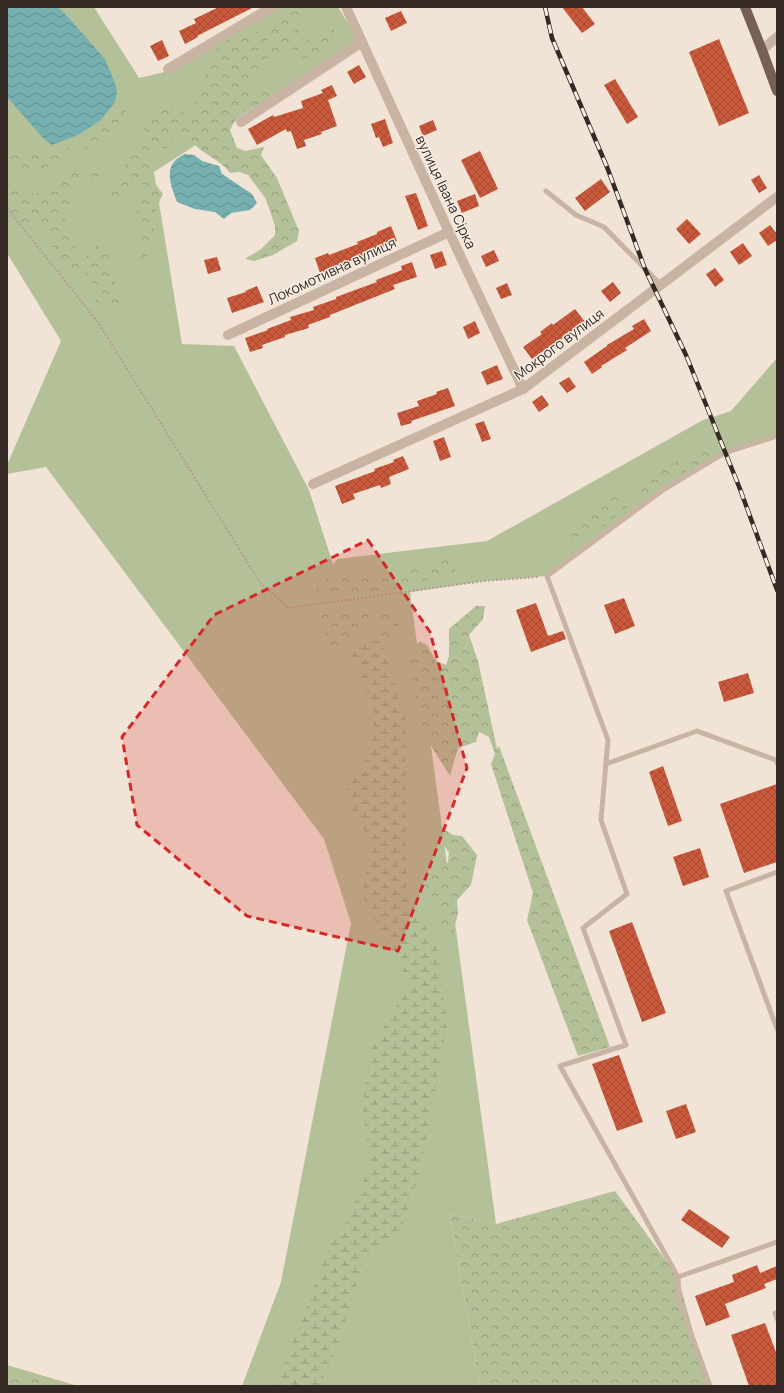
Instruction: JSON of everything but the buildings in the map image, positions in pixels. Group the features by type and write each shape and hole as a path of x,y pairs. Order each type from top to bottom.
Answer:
{"main road":[{"path":"745,7 777,90"}],"street":[{"path":"168,69 272,7"},
{"name":"вулиця Івана Сірка","path":"346,7 523,389"},
{"path":"762,50 777,37"},
{"path":"241,122 362,42"},
{"name":"Мокрого вулиця","path":"313,484 523,389 777,197"},
{"name":"Локомотивна вулиця","path":"228,335 449,232"}],"lane":[{"path":"546,191 576,215 604,227 661,285"},
{"path":"710,1386 679,1300 678,1277 560,1066 626,1045 583,928 627,894 601,820 608,740 547,576 663,490 724,453 777,436"},
{"path":"606,764 697,731 776,760 777,763"},
{"path":"777,872 726,891 777,1029"},
{"path":"678,1277 777,1242"},
{"path":"777,1312 775,1313 777,1319"}],"path":[{"path":"7,208 97,321 261,584 289,608 484,582 547,576"}],"highlighted area":[{"path":"368,540 430,632 467,768 398,951 247,916 137,825 122,737 214,615"}],"green space":[{"path":"7,7 94,7 139,78 169,71 277,7 338,7 358,40 154,172 182,344 234,346 309,490 333,564 337,559 487,541 703,420 731,411 777,358 777,436 724,453 663,490 547,576 484,581 410,592 496,1224 450,1214 480,1386 242,1386 281,1282 351,923 324,839 46,467 7,474 7,465 61,341 7,253"},
{"path":"301,8 308,15 301,21 260,45 256,53 297,29 308,30 304,38 299,43 332,29 339,34 336,40 329,48 315,56 303,59 299,51 290,47 257,64 258,69 248,91 266,90 273,97 273,106 251,108 243,112 230,130 237,148 245,151 264,147 261,155 277,178 299,231 297,241 273,255 254,261 245,259 261,249 275,235 275,226 266,199 248,175 239,172 230,173 218,161 195,145 185,146 177,151 178,138 215,52 224,36 246,22 254,25 252,34 247,39 282,13"},
{"path":"135,94 136,98 102,142 95,147 86,149 84,145 86,140 106,126 131,96"},
{"path":"165,101 174,104 184,112 169,148 160,148 152,152 150,171 152,179 163,194 157,210 148,254 144,262 135,261 141,239 139,223 135,220 144,185 135,183 117,204 108,200 115,182 136,148 151,113 156,106"},
{"path":"7,146 19,153 28,154 68,148 70,151 69,156 52,165 37,170 7,170"},
{"path":"87,167 97,168 101,176 95,182 77,184 69,189 74,196 65,214 66,223 83,265 90,249 99,245 106,251 117,288 126,305 117,308 103,307 96,302 94,287 84,271 65,273 44,229 36,226 26,228 7,220 7,183 14,188 26,192 48,194 56,190 62,173"},
{"path":"710,447 719,454 685,472 640,501 637,490 669,465"},
{"path":"618,494 628,503 626,508 575,549 561,537 610,495"},
{"path":"447,560 458,568 450,576 376,593 317,598 315,591 327,577 350,573 360,573 371,578 400,574"},
{"path":"476,606 485,606 483,619 469,635 478,661 497,749 499,746 610,1047 578,1056 527,920 533,893 491,764 495,754 489,737 479,732 476,742 458,748 450,776 421,730 407,655 420,641 427,645 436,661 446,665 449,656 449,629"},
{"path":"383,611 397,615 399,633 389,643 377,634 396,627 389,621 379,622 366,627 355,637 340,640 339,655 335,657 320,619 323,615 337,612"},
{"path":"380,638 405,713 406,890 438,950 447,1026 420,1171 402,1227 363,1262 338,1345 323,1378 321,1386 276,1386 333,1238 343,1230 370,1166 363,1110 369,1053 409,984 362,895 372,841 349,809 346,790 366,760 374,726 373,707 350,652"},
{"path":"441,827 453,835 462,836 477,855 471,885 457,900 458,913 453,934 443,933 439,915 440,896 435,897 415,888 419,872 438,873 448,862 449,852 442,841"},
{"path":"615,1191 678,1277 708,1386 480,1386 450,1214 496,1224"},
{"path":"7,1365 78,1386 7,1386"},
{"path":"7,1376 45,1378 45,1386 7,1386"}],"water":[{"path":"7,7 58,7 105,59 116,86 117,95 114,103 101,120 78,135 52,145 44,139 7,97"},
{"path":"185,154 194,155 202,161 219,166 222,174 252,194 257,203 250,210 231,213 224,219 215,212 195,209 177,202 170,181 171,169 173,163"}],"railway":[{"path":"545,7 552,38 607,167 645,269 686,355 740,489 777,590"}]}
